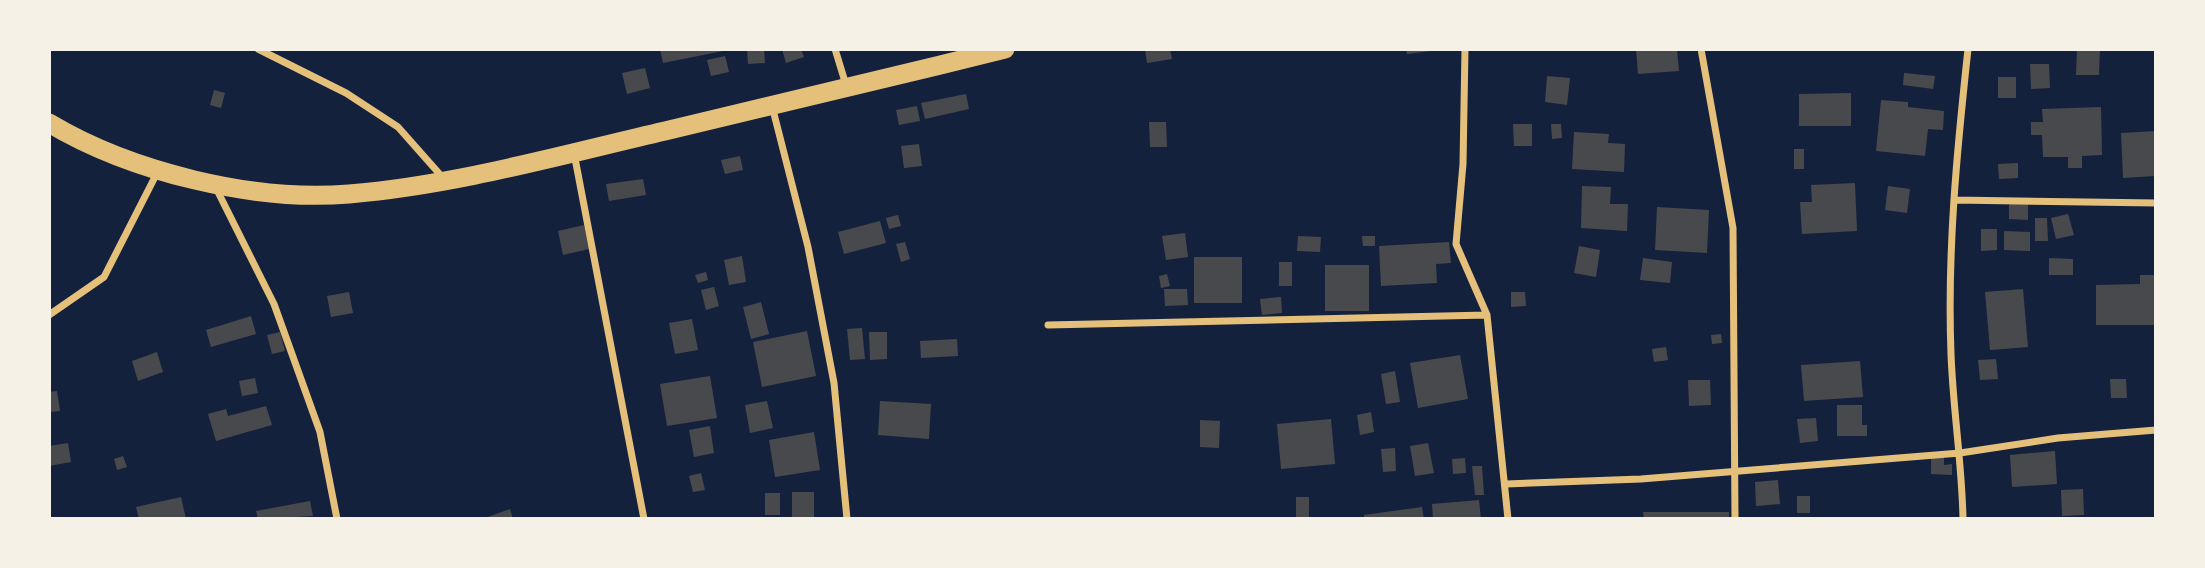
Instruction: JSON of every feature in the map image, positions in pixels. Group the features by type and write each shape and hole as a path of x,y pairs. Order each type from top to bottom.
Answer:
{"highway":[{"path":"49,123 67,134 159,169 214,185 284,192 347,194 446,181 1005,49"}],"street":[{"path":"258,49 346,93 398,127 446,181"},
{"path":"835,49 847,87"},
{"path":"1465,49 1463,164 1456,244 1487,315 1508,519"},
{"path":"1701,49 1733,228 1735,519"},
{"path":"1963,519 1951,353 1954,201 1968,49"},
{"path":"772,105 808,247 834,383 846,519"},
{"path":"574,152 643,519"},
{"path":"49,315 104,277 159,169"},
{"path":"214,185 279,317 320,432 337,519"},
{"path":"1954,201 2156,203"},
{"path":"1048,325 1487,315"},
{"path":"1506,484 1642,479 1960,453 2058,438 2156,429"}],"building":[{"path":"660,49 723,49 723,51 663,63"},
{"path":"747,49 764,49 765,63 748,64"},
{"path":"782,49 801,49 804,57 786,63"},
{"path":"1145,49 1170,49 1172,59 1147,63"},
{"path":"1406,49 1431,49 1431,51 1407,54"},
{"path":"1636,49 1677,49 1679,71 1638,74"},
{"path":"2077,49 2100,49 2099,75 2076,75"},
{"path":"725,56 729,72 711,76 707,60"},
{"path":"2030,64 2049,64 2050,88 2031,89"},
{"path":"645,68 650,88 627,94 622,73"},
{"path":"1904,73 1935,76 1933,89 1903,85"},
{"path":"1547,76 1570,78 1567,105 1545,102"},
{"path":"1998,77 2016,77 2016,98 1998,98"},
{"path":"214,90 225,93 221,108 210,105"},
{"path":"1851,93 1851,126 1799,126 1799,94"},
{"path":"966,94 969,109 925,119 921,103"},
{"path":"1881,100 1908,102 1908,107 1944,111 1943,130 1928,129 1925,156 1876,151"},
{"path":"917,106 920,121 899,125 896,110"},
{"path":"2101,107 2102,155 2082,156 2082,168 2068,168 2068,157 2043,157 2042,135 2031,135 2031,122 2043,122 2042,109"},
{"path":"1149,122 1166,122 1167,147 1150,147"},
{"path":"1513,124 1532,124 1532,146 1514,146"},
{"path":"1551,124 1561,124 1562,138 1552,139"},
{"path":"2156,131 2156,176 2123,178 2121,133"},
{"path":"1574,132 1609,134 1608,143 1625,144 1624,172 1572,169"},
{"path":"919,144 922,166 904,168 901,146"},
{"path":"1794,149 1804,149 1804,169 1794,169"},
{"path":"740,156 743,170 725,174 721,160"},
{"path":"2018,163 2018,178 1999,179 1998,164"},
{"path":"643,179 646,195 609,201 606,184"},
{"path":"1855,183 1857,231 1802,234 1800,202 1812,202 1811,185"},
{"path":"1582,186 1611,187 1610,204 1628,204 1627,231 1581,228"},
{"path":"1888,186 1910,189 1907,213 1885,210"},
{"path":"2009,204 2028,204 2028,220 2009,219"},
{"path":"1657,207 1709,210 1707,253 1655,250"},
{"path":"2068,214 2074,235 2056,239 2051,218"},
{"path":"898,215 901,226 889,229 886,218"},
{"path":"2035,218 2047,218 2048,241 2035,241"},
{"path":"880,221 886,243 844,254 838,232"},
{"path":"584,225 589,249 563,255 558,231"},
{"path":"1981,229 1997,229 1997,250 1981,251"},
{"path":"2004,231 2030,232 2030,251 2004,250"},
{"path":"1185,233 1188,257 1166,260 1162,236"},
{"path":"1298,236 1321,237 1320,252 1297,251"},
{"path":"1362,236 1375,236 1375,246 1363,246"},
{"path":"905,242 910,259 901,262 896,244"},
{"path":"1449,242 1451,263 1436,264 1437,283 1381,286 1379,246"},
{"path":"1579,246 1600,250 1596,277 1574,273"},
{"path":"742,256 746,282 729,285 724,260"},
{"path":"1194,257 1242,257 1242,303 1194,303"},
{"path":"1643,258 1672,262 1670,283 1640,280"},
{"path":"2049,258 2073,259 2073,275 2049,275"},
{"path":"1279,262 1292,262 1292,286 1279,286"},
{"path":"1325,265 1369,265 1369,311 1325,311"},
{"path":"706,272 708,280 698,283 695,275"},
{"path":"1167,274 1170,286 1161,288 1159,276"},
{"path":"2140,275 2154,275 2154,325 2096,325 2096,285 2140,284"},
{"path":"714,287 719,306 706,310 701,290"},
{"path":"1164,289 1187,289 1188,305 1165,306"},
{"path":"2023,289 2028,347 1990,350 1985,292"},
{"path":"349,292 353,313 331,317 327,296"},
{"path":"1511,292 1525,292 1526,306 1511,307"},
{"path":"1281,297 1282,313 1262,315 1260,299"},
{"path":"761,302 769,334 751,339 743,307"},
{"path":"251,316 256,334 211,347 206,330"},
{"path":"692,319 698,350 675,354 669,323"},
{"path":"862,328 865,359 850,360 847,329"},
{"path":"807,331 816,376 762,387 753,342"},
{"path":"280,332 285,351 272,354 267,335"},
{"path":"869,332 887,332 887,359 870,360"},
{"path":"1721,334 1722,343 1712,344 1711,335"},
{"path":"957,339 958,356 921,358 920,341"},
{"path":"1666,347 1668,360 1654,362 1652,349"},
{"path":"157,352 163,372 138,381 132,361"},
{"path":"1460,355 1468,399 1418,408 1410,363"},
{"path":"1996,359 1998,379 1980,380 1978,360"},
{"path":"1860,361 1863,397 1804,401 1801,365"},
{"path":"1395,371 1400,402 1386,404 1381,374"},
{"path":"710,376 717,418 667,426 660,384"},
{"path":"255,378 258,393 242,396 239,381"},
{"path":"2110,379 2126,379 2127,398 2111,398"},
{"path":"1688,380 1710,380 1711,405 1689,406"},
{"path":"57,391 60,411 49,412 49,392"},
{"path":"767,401 773,428 750,433 745,405"},
{"path":"880,401 931,404 929,439 878,435"},
{"path":"1837,405 1862,405 1862,425 1867,425 1867,436 1837,436"},
{"path":"266,406 272,425 216,441 208,414 226,409 228,416"},
{"path":"1371,412 1374,432 1360,435 1357,415"},
{"path":"1816,418 1818,441 1800,443 1797,419"},
{"path":"1331,419 1335,464 1281,469 1277,424"},
{"path":"1200,420 1220,421 1219,448 1200,447"},
{"path":"710,426 714,453 694,457 689,430"},
{"path":"814,432 820,470 775,477 769,440"},
{"path":"68,443 71,462 49,466 49,446"},
{"path":"1428,443 1434,473 1415,476 1410,446"},
{"path":"1395,448 1396,471 1383,472 1381,449"},
{"path":"2055,451 2057,484 2012,487 2010,455"},
{"path":"123,456 127,467 117,470 114,459"},
{"path":"1931,457 1944,457 1944,465 1952,464 1952,475 1931,474"},
{"path":"1465,458 1466,473 1453,474 1452,459"},
{"path":"1472,466 1482,466 1484,495 1475,495"},
{"path":"701,473 705,490 693,492 689,476"},
{"path":"1778,480 1780,504 1756,506 1755,482"},
{"path":"2083,489 2084,515 2062,516 2061,490"},
{"path":"792,492 814,492 814,519 792,519"},
{"path":"765,493 780,493 780,515 765,515"},
{"path":"1797,496 1810,496 1810,513 1797,513"},
{"path":"181,497 186,519 139,519 136,507"},
{"path":"1296,497 1309,497 1309,519 1296,519"},
{"path":"1479,500 1481,519 1433,519 1432,504"},
{"path":"310,501 313,516 258,519 256,511"},
{"path":"1422,507 1424,519 1364,519 1364,515"},
{"path":"510,509 513,519 482,519"},
{"path":"1643,512 1729,512 1729,519 1644,519"}]}
